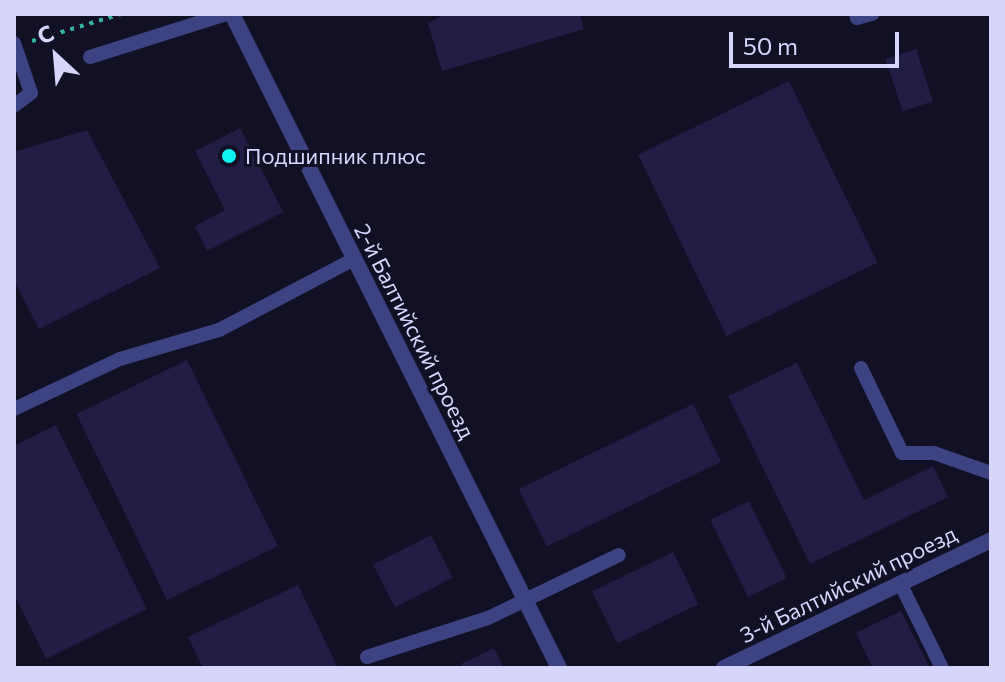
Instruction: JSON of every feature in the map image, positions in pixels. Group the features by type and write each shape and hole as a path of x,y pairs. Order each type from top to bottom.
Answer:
{"street":[{"name":"2-й Балтийский проезд","path":"229,14 559,668"},
{"name":"3-й Балтийский проезд","path":"724,668 991,540"}],"lane":[{"path":"90,57 229,14"},
{"path":"856,14 857,18 872,14"},
{"path":"14,44 31,93 14,106"},
{"path":"14,409 120,359 219,330 354,259"},
{"path":"861,368 902,453 934,453 991,473"},
{"path":"367,657 525,602 619,555"},
{"path":"900,583 942,668"}],"path":[{"path":"14,44 121,14"}],"building":[{"path":"446,14 580,14 584,29 442,71 428,23"},
{"path":"916,49 933,101 903,111 886,59"},
{"path":"789,81 878,263 727,336 638,155"},
{"path":"240,128 283,212 207,251 195,226 225,210 195,151"},
{"path":"87,130 160,268 39,329 14,280 14,152"},
{"path":"187,360 278,546 167,600 76,414"},
{"path":"797,363 864,500 933,466 948,497 810,564 728,396"},
{"path":"693,404 721,462 547,547 519,489"},
{"path":"56,425 147,609 46,659 14,594 14,446"},
{"path":"749,501 787,578 748,597 710,520"},
{"path":"431,535 453,578 395,607 373,565"},
{"path":"673,552 698,604 618,644 592,591"},
{"path":"298,585 338,668 203,668 188,637"},
{"path":"901,611 930,668 873,668 856,633"},
{"path":"494,648 504,668 463,668 461,664"}],"place":[{"name":"Подшипник плюс","path":"229,156"}]}
